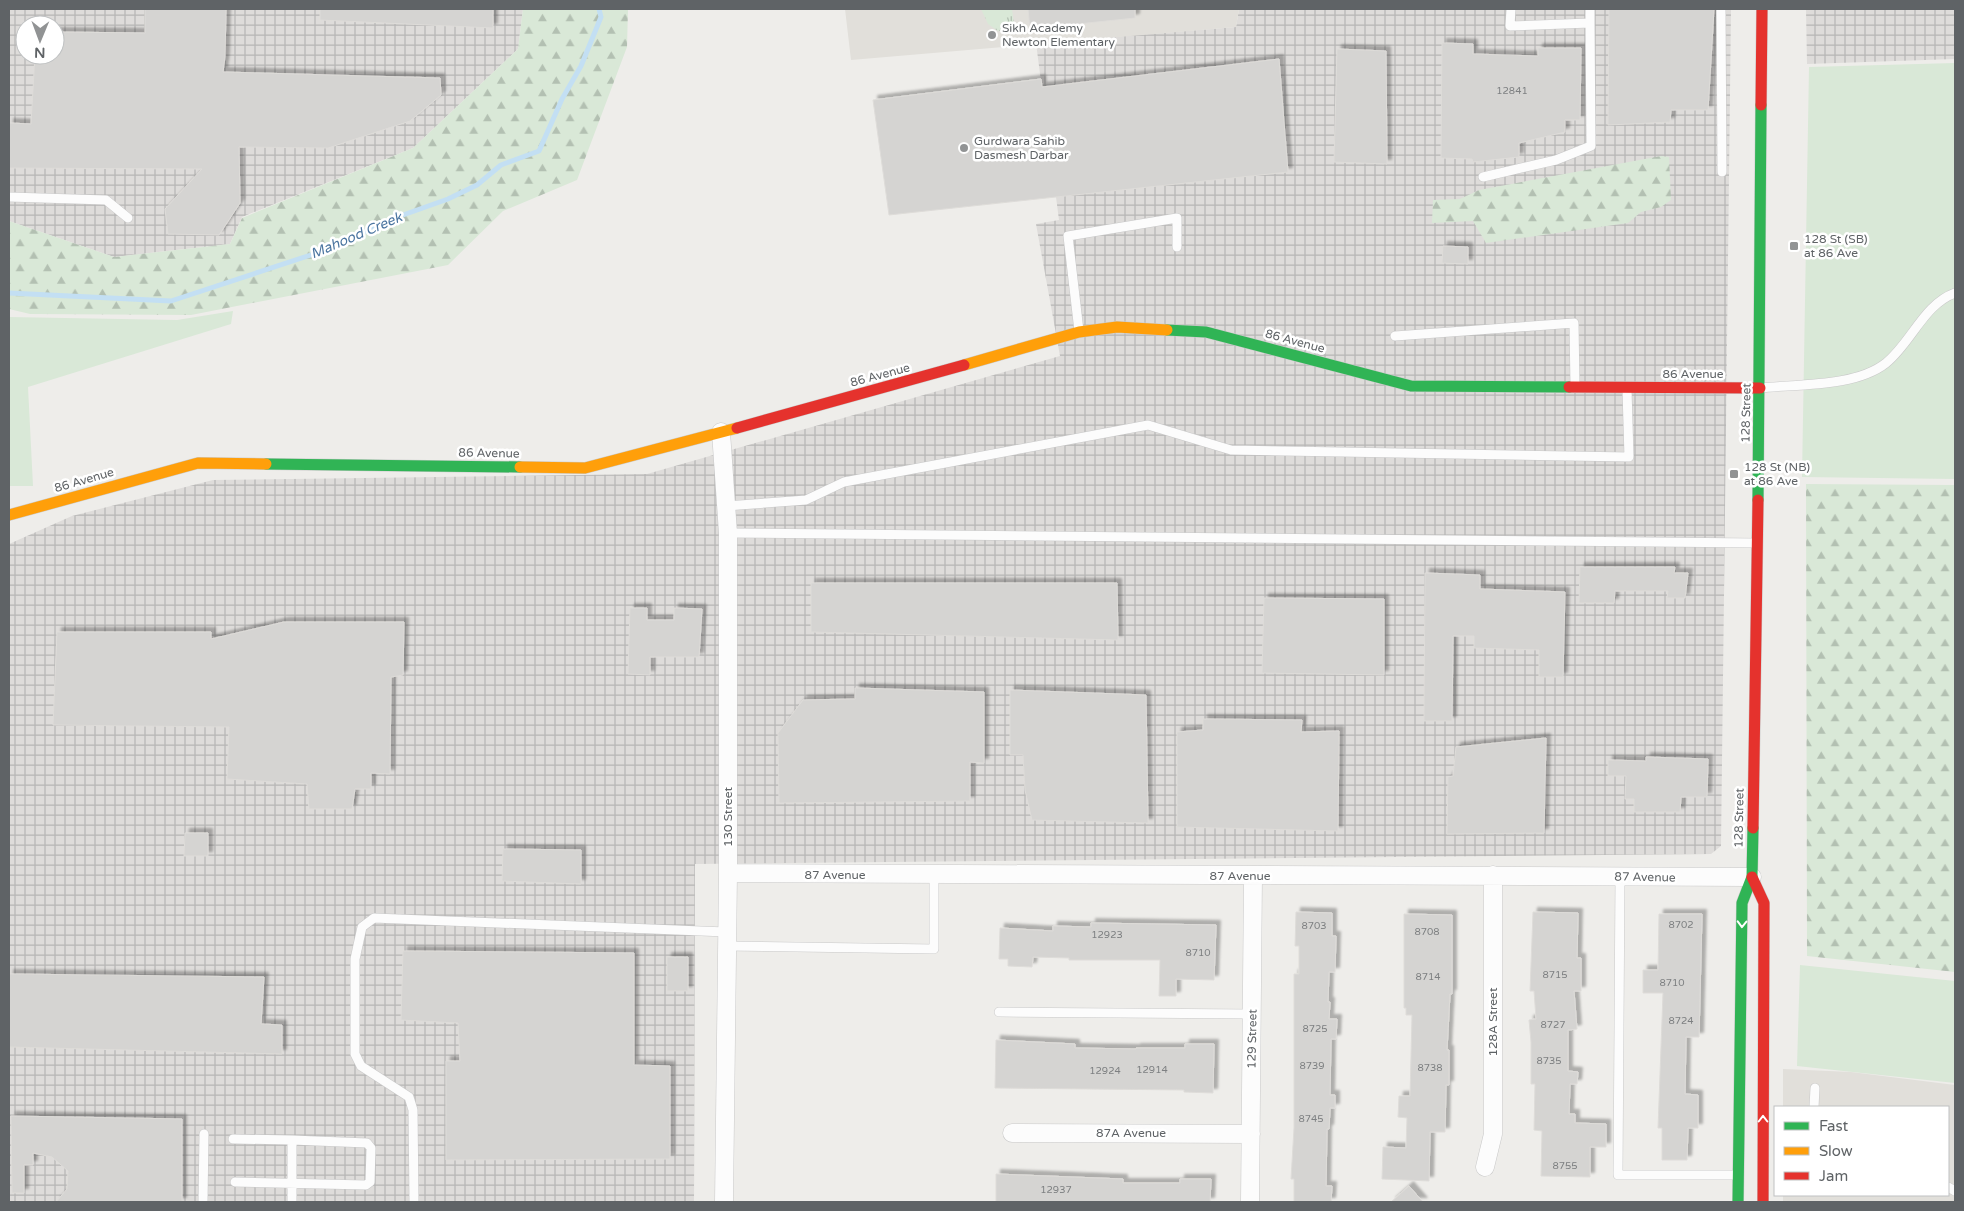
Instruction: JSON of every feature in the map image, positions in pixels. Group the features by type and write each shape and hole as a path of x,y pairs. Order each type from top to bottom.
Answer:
{"street":[{"name":"128 Street","path":"1738,1202 1742,902 1752,877 1760,388 1762,9"},
{"name":"86 Avenue","path":"9,515 198,463 585,468 897,386 1079,332 1117,327 1206,332 1411,386 1760,388"},
{"name":"130 Street","path":"721,432 728,533 728,873 724,1202"},
{"name":"87 Avenue","path":"728,873 934,876 1493,875 1752,877"},
{"name":"128A Street","path":"1485,1167 1493,1134 1493,875"},
{"name":"129 Street","path":"1250,1202 1253,876"},
{"name":"128 Street","path":"1752,877 1764,904 1769,1150 1763,1202"},
{"name":"87A Avenue","path":"1012,1132 1251,1134"}],"lane":[{"path":"1511,9 1510,26 1590,23"},
{"path":"1483,176 1556,160 1591,146 1590,9"},
{"path":"1721,9 1722,172"},
{"path":"9,197 106,200 128,218"},
{"path":"1079,332 1068,236 1178,218 1177,247"},
{"path":"1760,388 1848,379 1868,374 1887,362 1933,308 1948,295 1955,293"},
{"path":"1395,336 1574,323 1575,387"},
{"path":"726,506 806,500 844,482 1148,425 1230,450 1629,457 1627,387"},
{"path":"728,533 1757,543"},
{"path":"414,1202 413,1110 410,1097 361,1066 355,1054 355,959 362,927 374,918 726,939 934,949 934,876"},
{"path":"1620,876 1618,1175 1738,1175"},
{"path":"999,1012 1252,1014"},
{"path":"1814,1106 1815,1088"},
{"path":"203,1202 204,1134"},
{"path":"233,1140 367,1143 371,1148 370,1182 366,1185 235,1182"},
{"path":"292,1140 292,1202"}],"shaded area":[{"path":"9,9 523,9 518,49 413,148 242,217 230,244 114,257 9,221"},
{"name":"Sikh Academy Newton Elementary","path":"845,9 1239,9 1236,27 851,60"},
{"path":"1239,9 1731,9 1721,846 1711,854 695,864 694,1202 9,1202 9,544 72,516 213,480 647,474 1060,356 1036,224 1059,220 1036,43 1236,27"},
{"path":"1806,9 1955,9 1955,59 1807,64"},
{"path":"1783,1069 1851,1072 1955,1085 1955,1202 1783,1202 1783,1196 1949,1196 1949,1106 1783,1106"}],"green space":[{"path":"523,9 628,9 627,47 577,180 503,211 448,265 191,315 30,314 9,309 9,221 114,257 230,244 242,218 413,148 518,49"},
{"path":"981,9 1012,9 1014,24 1009,29 998,31 988,24"},
{"path":"1955,63 1955,479 1802,477 1809,67"},
{"path":"1661,156 1669,157 1671,200 1661,207 1641,212 1628,223 1486,243 1473,221 1432,223 1433,200 1460,199 1479,190"},
{"path":"233,311 231,324 28,387 33,486 9,486 9,317 177,320"},
{"path":"1806,484 1955,485 1955,972 1807,956"},
{"path":"1800,965 1955,981 1955,1083 1797,1066"}],"building":[{"path":"145,9 226,9 223,72 440,78 441,95 410,121 328,148 239,147 240,203 219,235 168,234 165,209 202,169 9,168 9,123 31,124 34,65 65,65 65,32 145,33"},
{"path":"320,9 493,9 493,28 320,20"},
{"path":"1028,9 1135,9 1135,18 1030,29"},
{"path":"1609,9 1714,9 1708,110 1671,110 1670,122 1608,125"},
{"path":"1442,43 1473,44 1473,54 1538,56 1538,48 1581,48 1580,120 1565,120 1565,132 1519,143 1519,157 1473,162 1472,159 1441,158"},
{"path":"1337,49 1386,51 1387,164 1334,162"},
{"path":"1279,59 1288,172 889,215 873,100 1041,79 1042,87"},
{"path":"1443,246 1468,247 1468,264 1442,263"},
{"path":"1580,567 1675,567 1674,573 1688,573 1685,598 1667,598 1668,591 1615,591 1614,603 1579,603"},
{"path":"1425,573 1480,575 1480,589 1565,592 1563,677 1539,677 1539,650 1474,648 1474,636 1453,636 1452,721 1424,721"},
{"path":"811,583 1117,583 1118,640 811,632"},
{"path":"1264,598 1384,599 1384,675 1262,673"},
{"path":"630,608 647,608 647,620 674,620 674,608 702,609 699,657 650,657 650,675 628,674"},
{"path":"284,622 404,622 403,675 391,677 390,774 371,773 371,789 355,789 352,809 309,809 307,784 227,779 229,727 53,725 57,632 211,632 211,639"},
{"path":"855,688 984,692 984,763 970,762 970,801 779,803 778,733 803,700 855,699"},
{"path":"1010,690 1146,695 1148,823 1032,820 1025,790 1023,755 1010,755"},
{"path":"1203,719 1302,720 1301,732 1339,731 1338,831 1177,827 1177,732 1203,730"},
{"path":"1546,738 1544,833 1447,834 1448,777 1453,776 1456,747"},
{"path":"1646,757 1708,759 1707,797 1681,797 1680,812 1634,812 1634,799 1625,799 1626,776 1608,776 1608,760 1646,761"},
{"path":"185,833 208,833 208,856 184,856"},
{"path":"503,849 581,850 581,884 502,881"},
{"path":"1296,912 1332,913 1332,936 1336,936 1335,972 1329,972 1328,1002 1330,1002 1329,1019 1337,1019 1336,1039 1331,1039 1330,1095 1335,1095 1335,1108 1330,1108 1329,1129 1327,1129 1326,1186 1332,1186 1331,1202 1294,1202 1294,1179 1291,1179 1294,1128 1294,974 1299,974 1299,946 1295,946"},
{"path":"1533,912 1578,913 1577,958 1581,958 1581,991 1574,991 1577,1029 1568,1030 1568,1071 1578,1072 1577,1084 1570,1084 1569,1114 1575,1114 1575,1123 1606,1124 1606,1147 1590,1147 1590,1177 1541,1176 1542,1131 1534,1130 1535,1084 1531,1084 1529,1020 1536,1019 1534,991 1530,991"},
{"path":"1404,914 1452,915 1452,994 1450,994 1447,1050 1449,1050 1449,1085 1446,1085 1445,1132 1430,1132 1429,1181 1382,1179 1383,1147 1406,1148 1407,1118 1398,1117 1399,1096 1410,1096 1412,1015 1406,1015 1406,1008 1404,1008"},
{"path":"1659,914 1702,914 1699,1037 1686,1037 1685,1094 1698,1095 1698,1128 1688,1128 1687,1160 1662,1160 1662,1128 1658,1128 1663,993 1643,993 1643,970 1658,970"},
{"path":"1091,923 1216,925 1214,980 1176,979 1176,996 1159,996 1160,960 1069,960 1069,958 1033,957 1032,967 1008,966 1008,959 999,959 1000,928 1053,931 1053,926 1091,927"},
{"path":"403,951 634,953 634,1065 670,1066 670,1159 446,1160 446,1061 460,1061 458,1023 401,1020"},
{"path":"667,957 688,957 688,991 667,991"},
{"path":"9,974 264,977 261,1024 282,1025 282,1054 9,1047"},
{"path":"996,1040 1075,1044 1075,1048 1185,1048 1185,1044 1214,1044 1213,1093 1184,1092 1184,1090 995,1088"},
{"path":"11,1116 182,1119 182,1202 56,1202 67,1189 68,1171 52,1157 33,1153 33,1165 24,1165 24,1193 12,1193"},
{"path":"996,1174 1123,1179 1123,1183 1180,1183 1180,1179 1211,1179 1210,1202 996,1202"},
{"path":"1409,1186 1423,1202 1391,1202"}],"waterway":[{"name":"Mahood Creek","path":"9,293 171,301 317,253 403,215 448,199 477,185 501,165 539,151 562,99 581,66 601,17 599,9"}],"traffic: fast":[{"path":"1758,500 1761,105"},
{"path":"1167,330 1206,332 1411,386 1569,387"},
{"path":"266,464 520,467"},
{"path":"1738,1202 1742,903 1752,877 1753,828"}],"traffic: slow":[{"path":"964,365 1079,332 1117,327 1167,330"},
{"path":"520,467 585,468 737,428"},
{"path":"9,515 198,463 266,464"}],"traffic: jam":[{"path":"1761,105 1762,9"},
{"path":"737,428 964,365"},
{"path":"1569,387 1760,388"},
{"path":"1753,828 1758,500"},
{"path":"1752,877 1764,903 1763,1202"}],"place":[{"name":"Sikh Academy Newton Elementary","path":"992,35"},
{"name":"Gurdwara Sahib Dasmesh Darbar","path":"964,148"},
{"name":"128 St (SB) at 86 Ave","path":"1794,246"},
{"name":"128 St (NB) at 86 Ave","path":"1734,474"}]}
